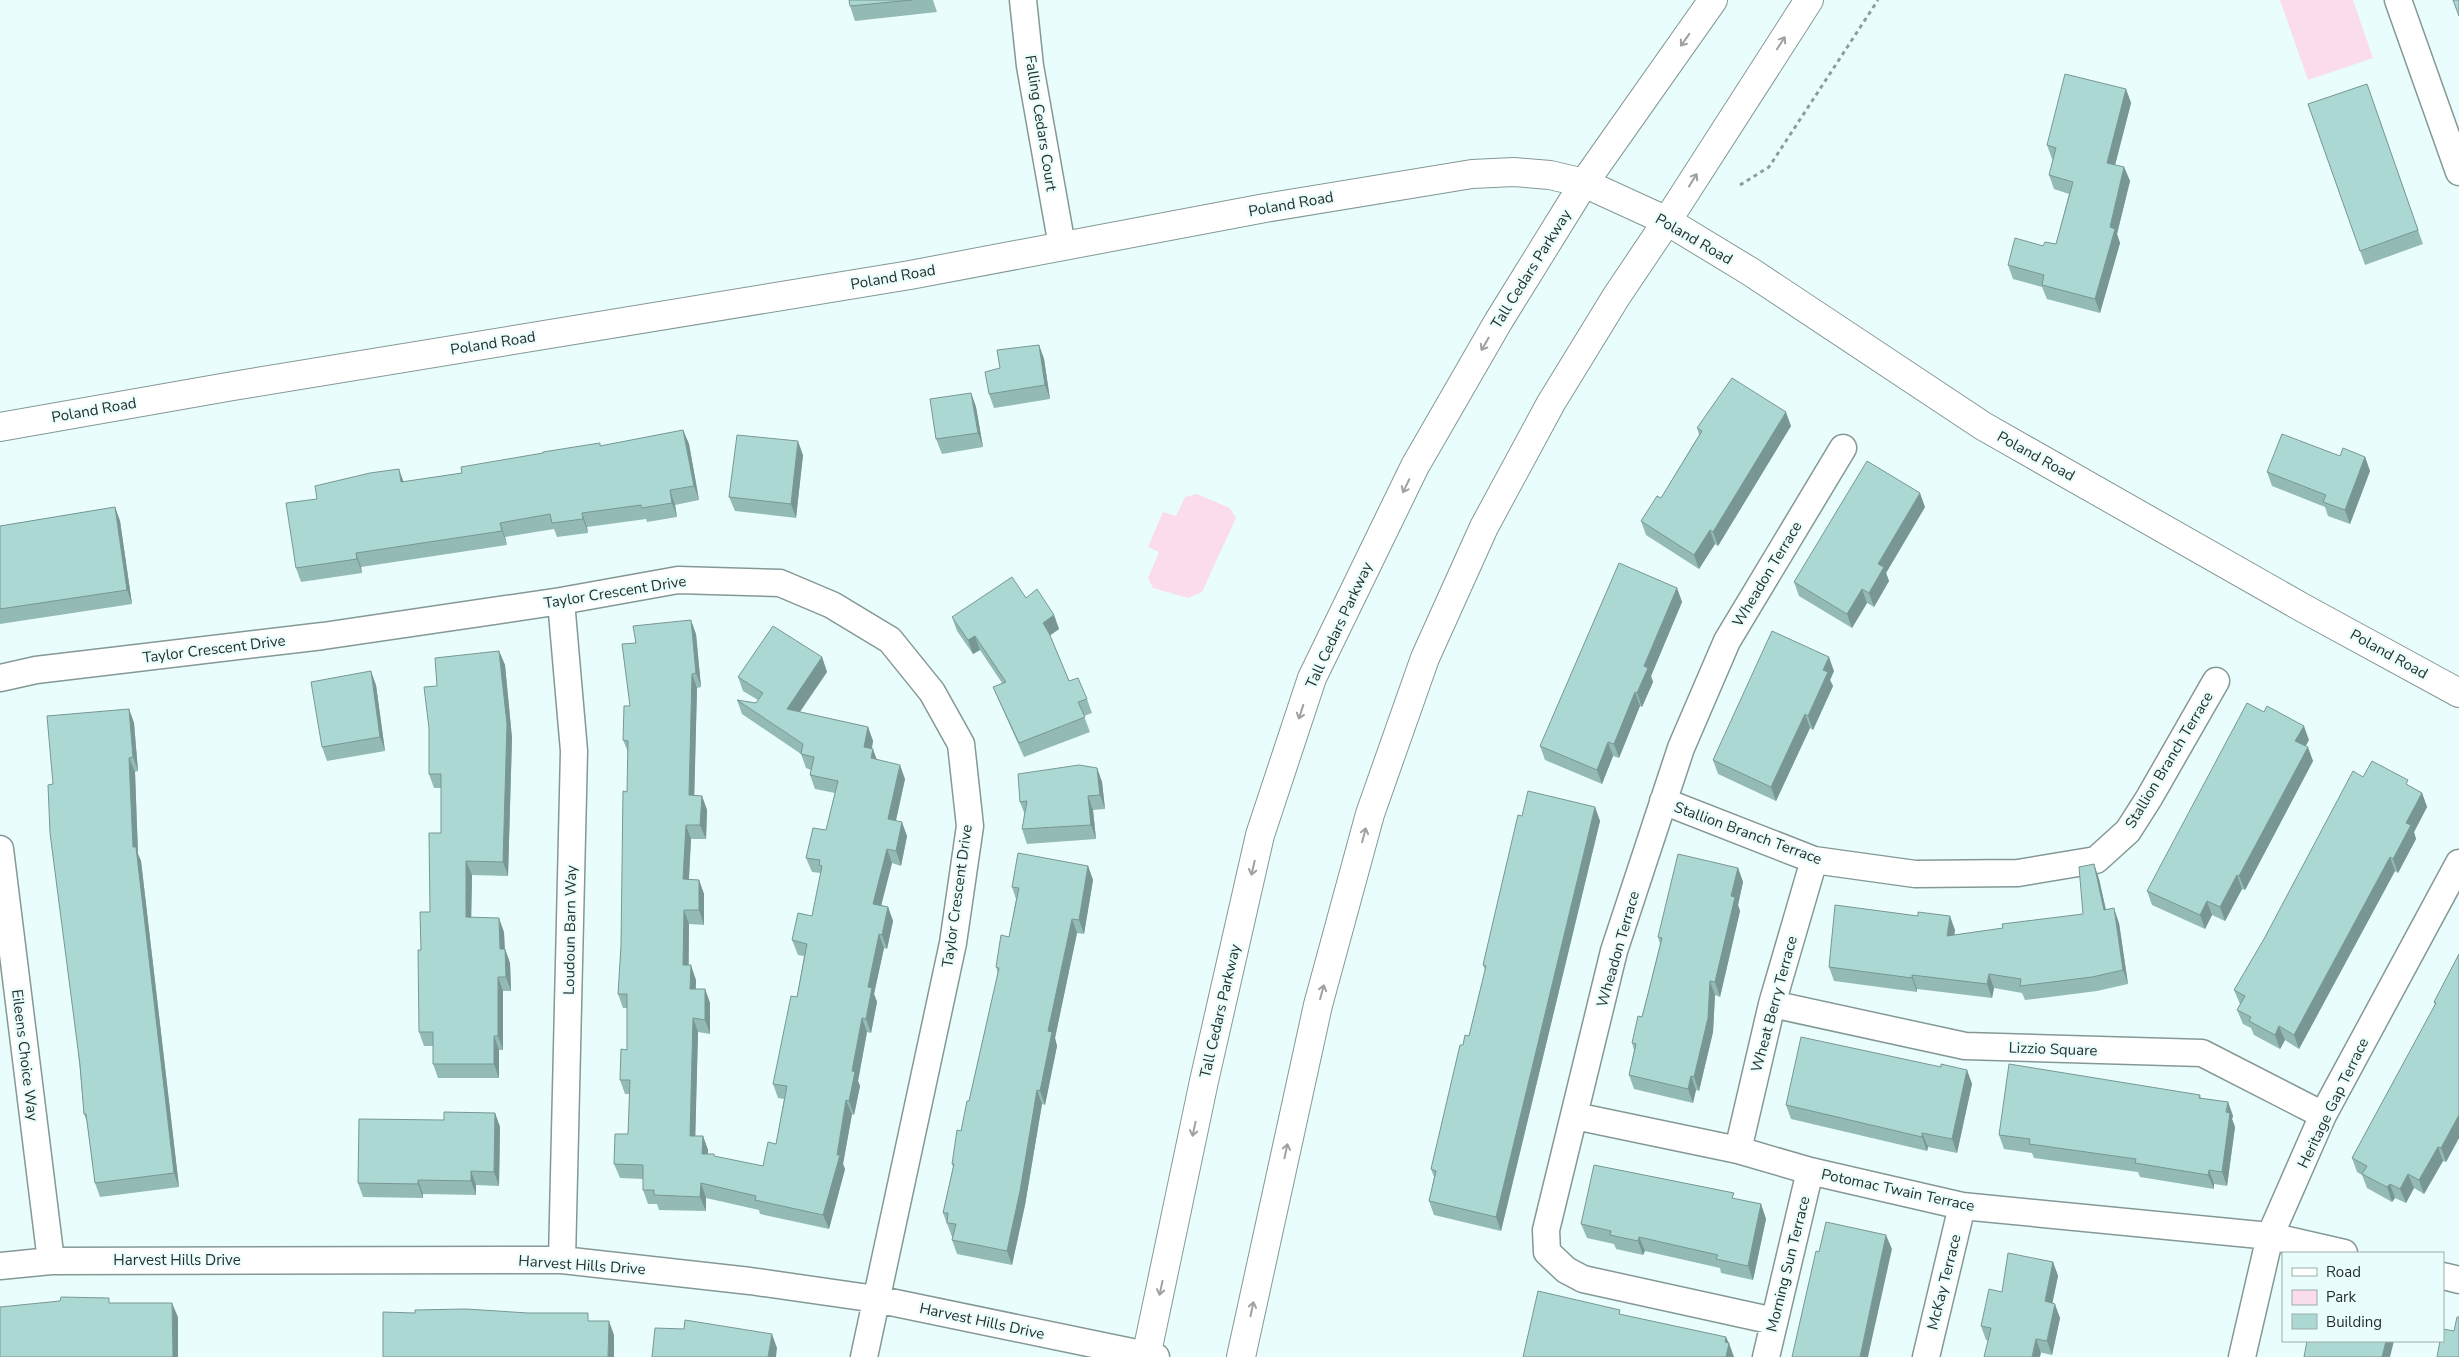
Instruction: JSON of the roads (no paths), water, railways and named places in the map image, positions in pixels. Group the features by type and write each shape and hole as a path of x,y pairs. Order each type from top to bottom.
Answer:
{"main road":[{"name":"Tall Cedars Parkway","path":"1149,1356 1204,1081 1260,834 1312,678 1415,466 1498,322 1584,183 1713,0"},
{"path":"1242,1357 1318,1004 1370,814 1425,658 1484,527 1551,403 1616,297 1809,0"},
{"name":"Poland Road","path":"0,427 252,382 910,275 1265,208 1472,174 1514,172 1550,175 1584,183 1667,221 1752,272 1983,426 2303,608 2459,693"}],"street":[{"name":"Falling Cedars Court","path":"1024,0 1030,66 1062,246"},
{"path":"2398,0 2459,172"},
{"name":"Wheadon Terrace","path":"1774,1321 1583,1279 1566,1270 1546,1252 1546,1230 1614,951 1681,748 1727,641 1843,448"},
{"name":"Taylor Crescent Drive","path":"0,678 36,670 324,636 561,601 678,580 780,583 832,605 890,640 932,692 961,744 970,826 954,933 864,1357"},
{"name":"Loudoun Barn Way","path":"561,601 574,751 562,1260"},
{"name":"Stallion Branch Terrace","path":"1662,801 1814,860 1915,874 2018,873 2096,860 2128,831 2216,681"},
{"name":"Eileens Choice Way","path":"0,849 51,1260"},
{"name":"Wheat Berry Terrace","path":"1738,1150 1772,1004 1814,860"},
{"name":"Heritage Gap Terrace","path":"2242,1357 2270,1236 2324,1115 2459,863"},
{"name":"Lizzio Square","path":"1772,1004 1965,1046 2202,1053 2324,1115"},
{"name":"Potomac Twain Terrace","path":"1575,1116 1738,1150 1810,1171 1962,1206 2270,1236 2340,1252"},
{"name":"Morning Sun Terrace","path":"1766,1357 1810,1171"},
{"name":"McKay Terrace","path":"1926,1357 1962,1206"},
{"name":"Harvest Hills Drive","path":"0,1266 51,1260 562,1260 750,1281 876,1299 1149,1356"},
{"path":"2444,1276 2459,1280"}]}
